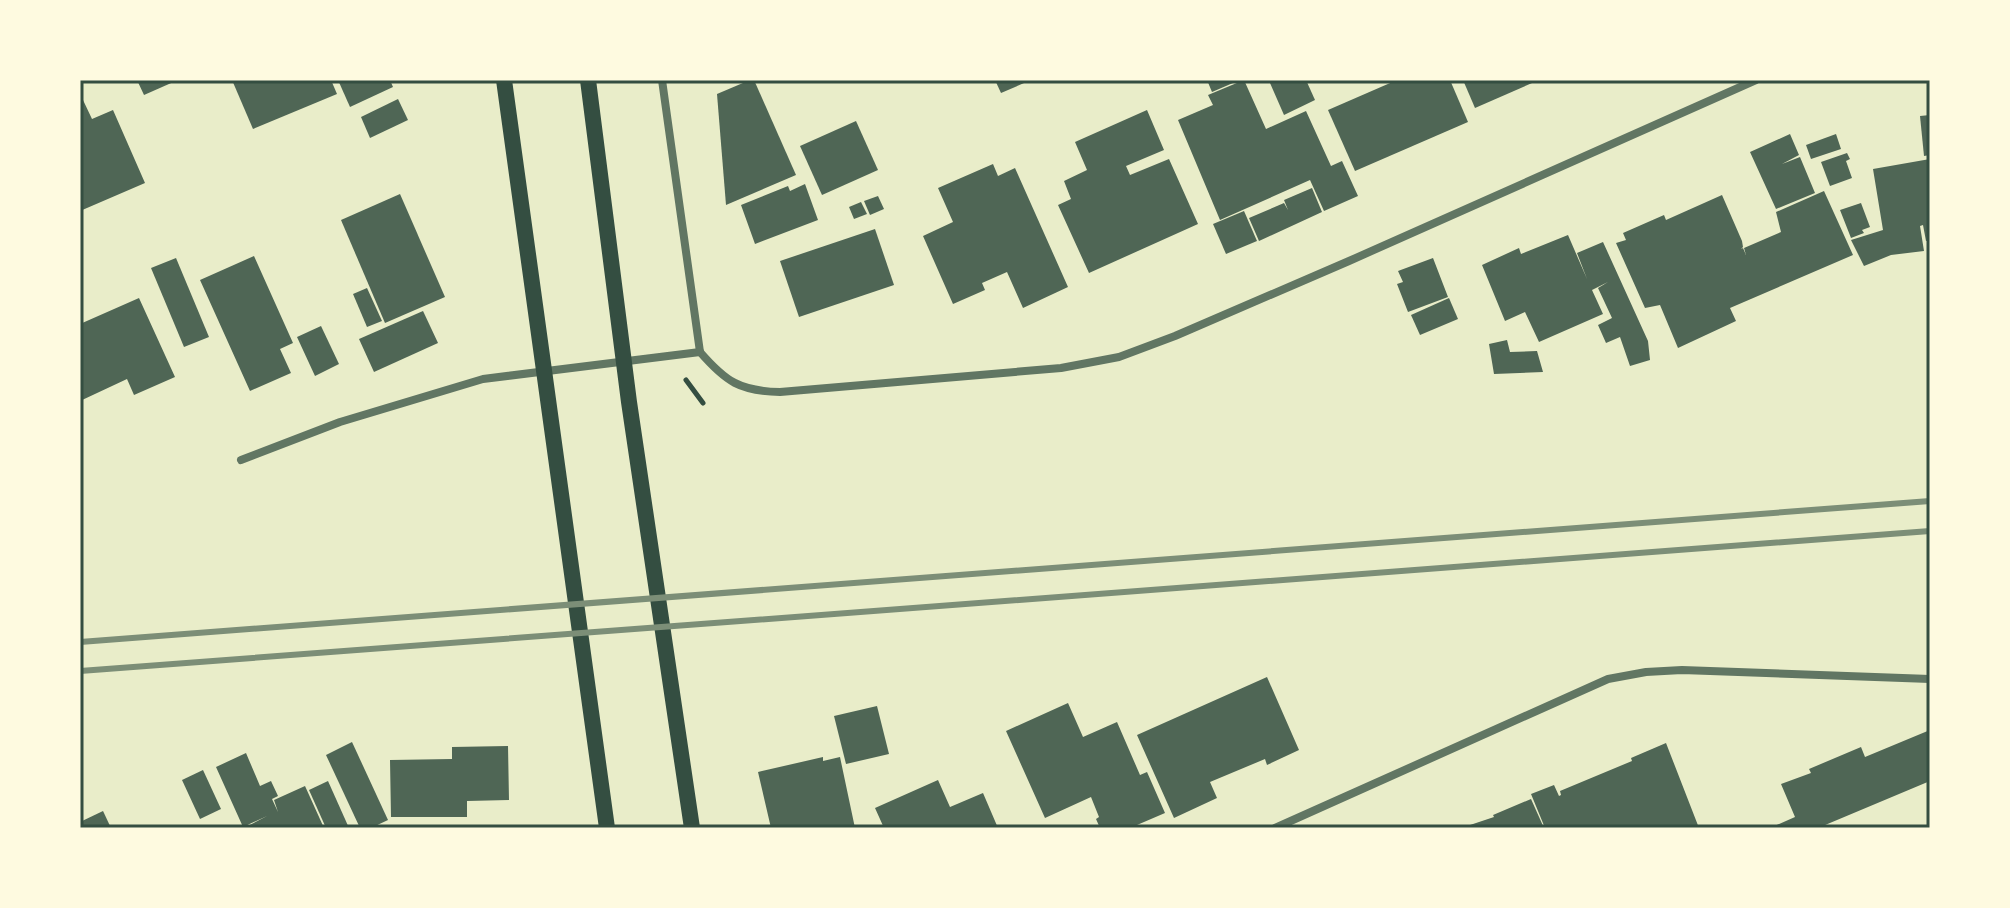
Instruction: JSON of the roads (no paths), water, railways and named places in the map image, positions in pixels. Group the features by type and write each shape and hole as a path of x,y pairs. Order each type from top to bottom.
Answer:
{"main road":[{"path":"504,80 607,828"},
{"path":"588,80 629,402 692,828"}],"street":[{"path":"662,80 700,352 716,371 734,385 754,391 780,392 1061,368 1119,357 1291,286 1756,80"},
{"path":"241,460 340,422 483,379 700,352"},
{"path":"1275,828 1608,679 1682,670 1930,679"}],"railway":[{"path":"80,642 1930,501"},
{"path":"80,671 1930,531"}]}
